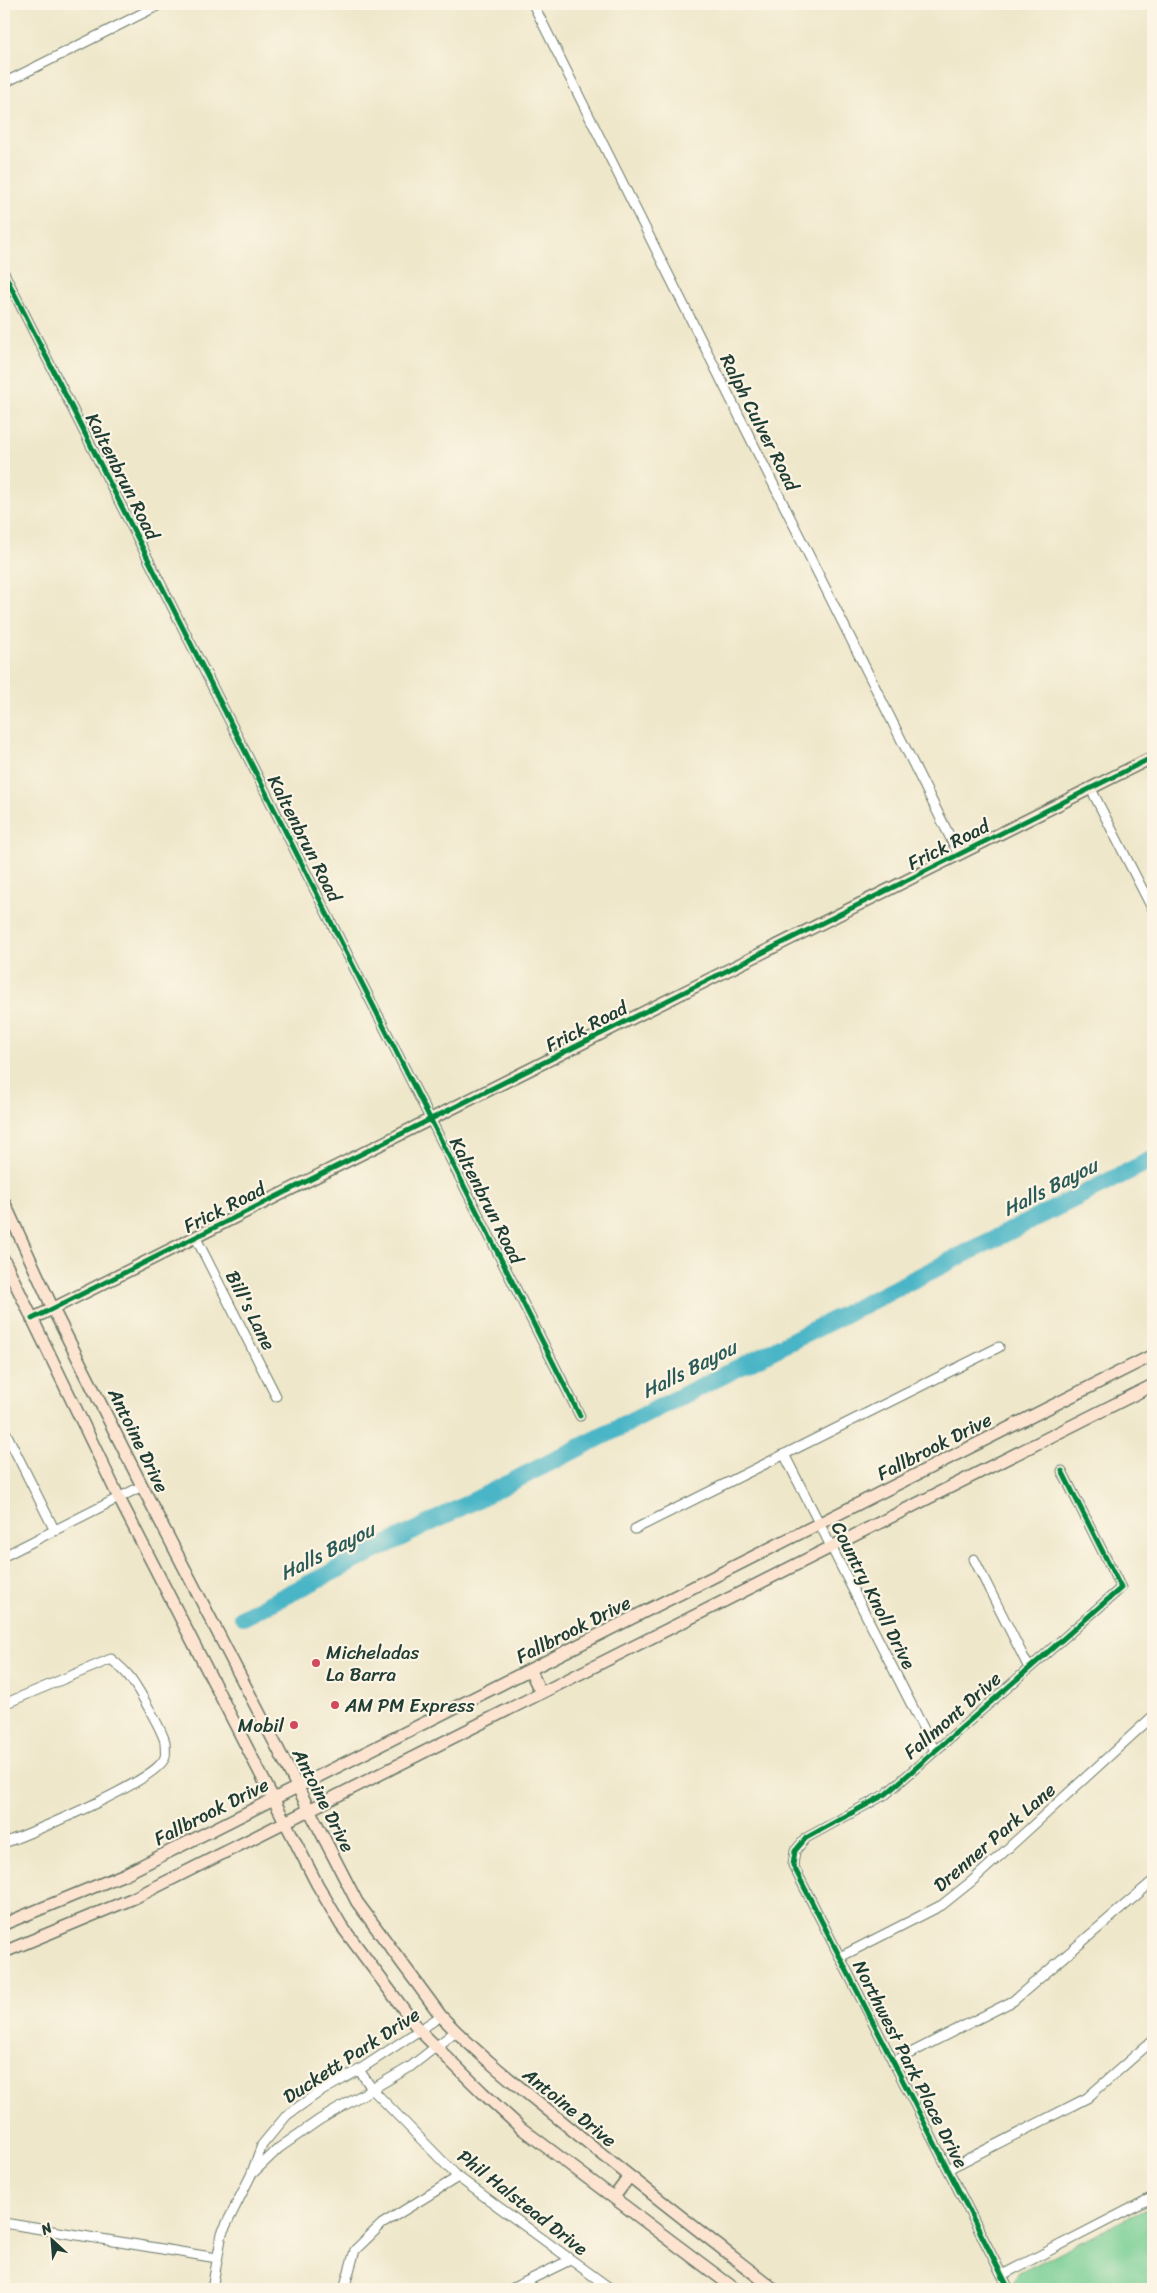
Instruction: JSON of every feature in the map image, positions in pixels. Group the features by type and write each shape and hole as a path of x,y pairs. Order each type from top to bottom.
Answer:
{"main road":[{"name":"Frick Road","path":"32,1320 1153,757"},
{"name":"Antoine Drive","path":"4,1202 53,1309 142,1486 357,1902 441,2016 456,2031 497,2069 629,2177 774,2289"},
{"path":"4,1260 119,1498 317,1884 341,1925 419,2030 521,2128 734,2289"},
{"name":"Fallbrook Drive","path":"4,1924 62,1902 125,1874 1153,1355"},
{"path":"4,1952 134,1898 1153,1385"},
{"path":"530,1670 541,1693"},
{"path":"614,2198 629,2177"}],"street":[{"path":"4,83 161,4"},
{"name":"Ralph Culver Road","path":"533,4 959,855"},
{"name":"Kaltenbrun Road","path":"4,273 580,1416"},
{"path":"1091,788 1153,910"},
{"name":"Bill's Lane","path":"196,1238 276,1396"},
{"path":"635,1530 999,1347"},
{"path":"4,1428 55,1530"},
{"name":"Country Knoll Drive","path":"784,1454 935,1751"},
{"name":"Fallmont Drive","path":"795,1852 806,1838 886,1794 1121,1588 1062,1471"},
{"path":"4,1556 142,1486"},
{"path":"974,1559 1029,1668"},
{"path":"4,1704 111,1659 134,1682 165,1742 165,1757 161,1764 146,1776 36,1830 4,1843"},
{"name":"Drenner Park Lane","path":"840,1957 942,1904 972,1881 1153,1716"},
{"name":"Northwest Park Place Drive","path":"795,1852 793,1865 1009,2289"},
{"path":"893,2062 1013,2001 1153,1881"},
{"name":"Duckett Park Drive","path":"212,2289 222,2233 251,2175 262,2145 287,2115 318,2093 359,2070 441,2016"},
{"name":"Duckett Park Drive","path":"251,2175 279,2148 318,2120 410,2068 456,2031"},
{"path":"948,2169 1087,2098 1153,2040"},
{"name":"Phil Halstead Drive","path":"359,2070 372,2090 458,2177 611,2289"},
{"path":"344,2289 355,2250 382,2224 458,2177"},
{"path":"1002,2275 1153,2197"},
{"path":"4,2223 217,2258"},
{"path":"511,2289 570,2260"}],"green space":[{"path":"1146,2209 1153,2222 1153,2289 1015,2289 1013,2281 1019,2273"}],"waterway":[{"name":"Halls Bayou","path":"243,1617 1153,1159"}],"cycle path":[{"path":"4,273 580,1416"},
{"path":"32,1319 1153,757"},
{"path":"1009,2289 793,1865 795,1851 806,1838 886,1794 1121,1588 1062,1471"}],"place":[{"name":"Micheladas La Barra","path":"316,1663"},
{"name":"AM PM Express","path":"335,1705"},
{"name":"Mobil","path":"294,1725"}]}
